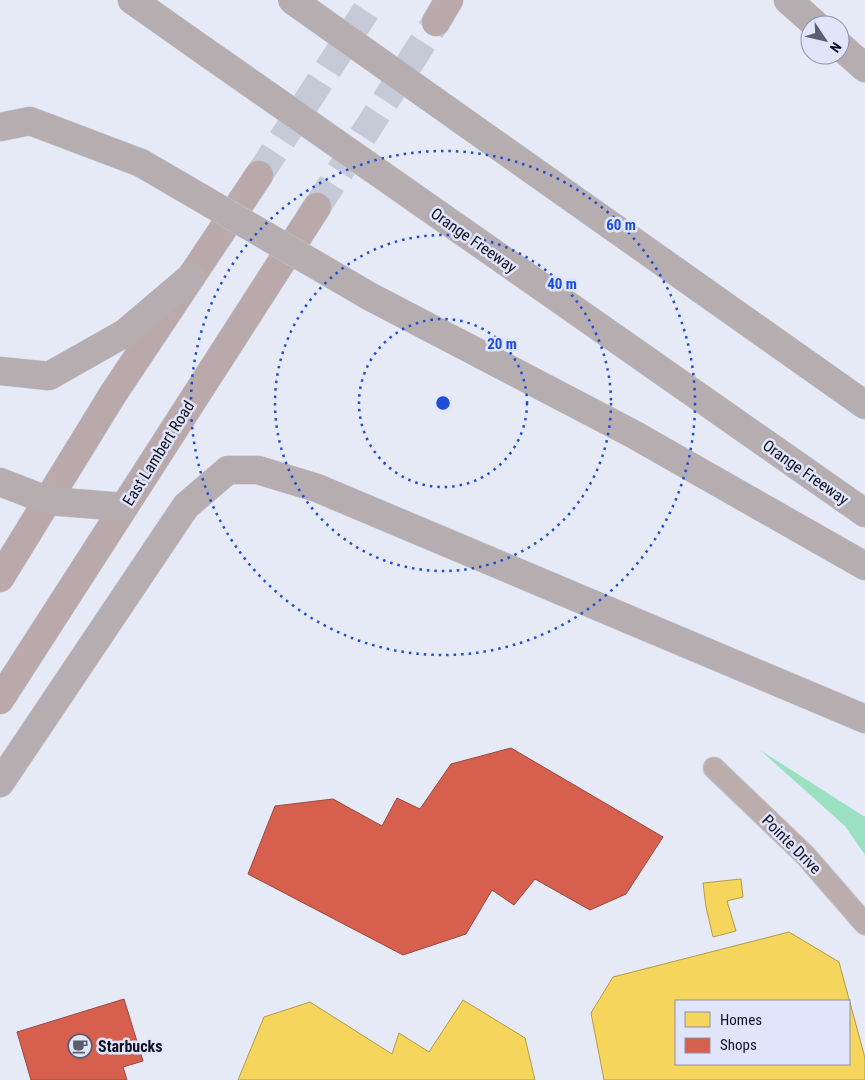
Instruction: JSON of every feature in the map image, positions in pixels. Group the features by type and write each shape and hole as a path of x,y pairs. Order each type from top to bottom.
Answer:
{"highway":[{"name":"Orange Freeway","path":"132,0 865,513"},
{"path":"292,0 865,405"},
{"path":"788,0 805,15"},
{"path":"850,55 865,68"},
{"path":"0,127 30,121 141,163 369,296 633,434 865,566"},
{"path":"0,371 49,376 125,333 191,277"},
{"path":"0,783 186,506 228,470 258,470 317,488 865,719"},
{"path":"0,482 49,501 124,507"}],"main road":[{"path":"0,578 113,394 259,175"},
{"name":"East Lambert Road","path":"0,700 317,206"}],"street":[{"name":"Pointe Drive","path":"714,768 805,855 865,924"}],"green space":[{"path":"760,750 865,817 865,855 845,826"}],"building: Homes":[{"path":"741,879 743,897 727,901 736,931 713,937 703,883"},
{"path":"789,932 839,962 849,1000 675,1000 675,1065 850,1065 850,1003 865,1058 865,1080 604,1080 591,1013 613,977"},
{"path":"463,1000 525,1038 535,1080 238,1080 264,1017 310,1002 392,1054 399,1033 429,1052"}],"building: Shops":[{"path":"511,748 663,837 626,894 590,910 535,879 514,905 492,890 466,934 403,955 248,874 275,806 333,799 382,826 397,798 420,809 451,764"},
{"name":"Starbucks","path":"124,999 143,1061 123,1067 127,1080 31,1080 17,1032"}],"tunnel":[{"path":"259,175 373,0"},
{"path":"317,207 436,22"}],"place":[{"name":"Starbucks","path":"80,1046"}]}
